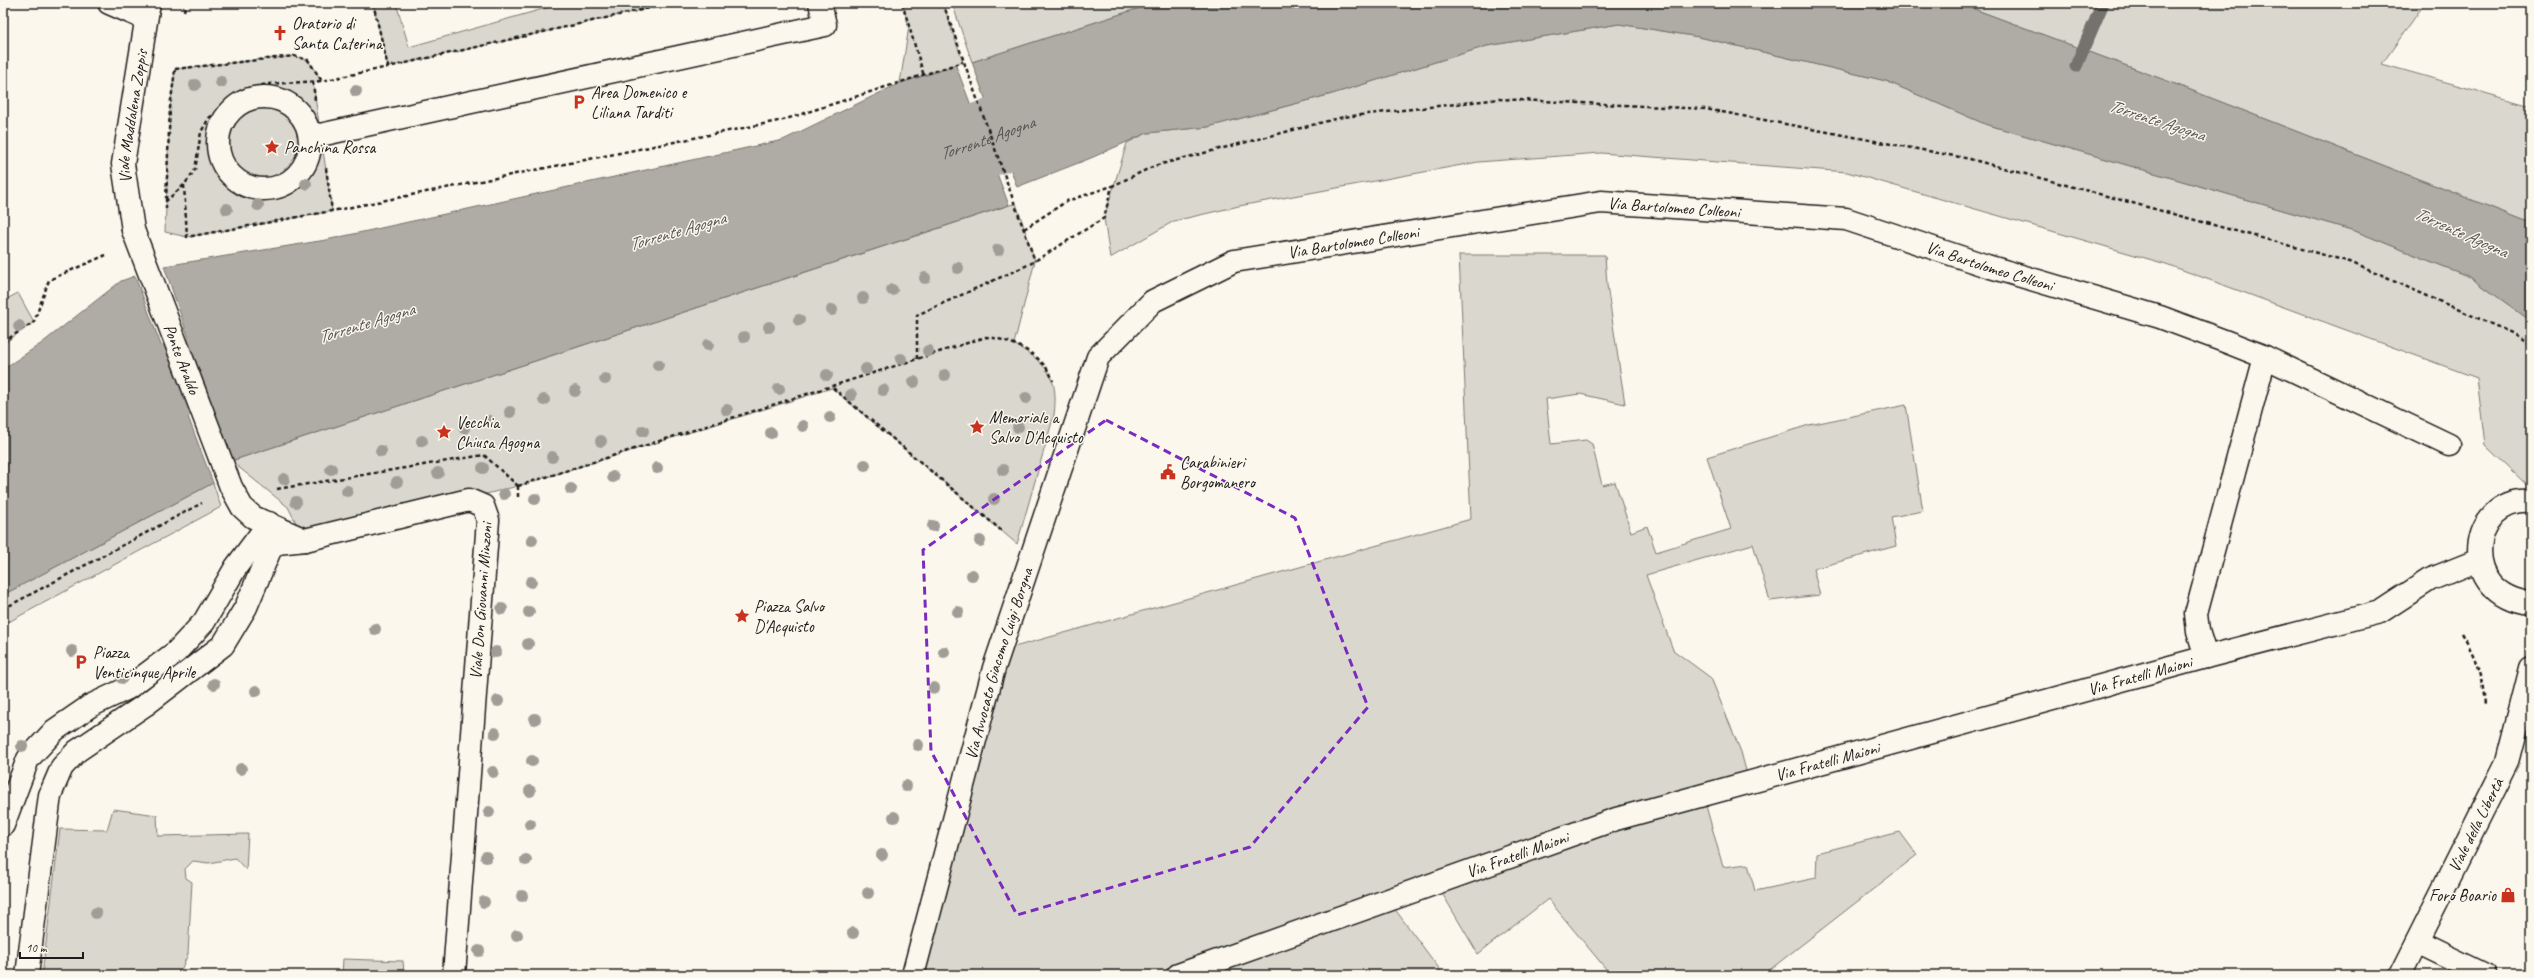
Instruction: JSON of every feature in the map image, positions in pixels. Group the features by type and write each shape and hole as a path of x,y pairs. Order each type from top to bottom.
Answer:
{"street":[{"path":"109,3 148,11"},
{"path":"309,132 320,135 825,25 820,3"},
{"name":"Viale Maddalena Zoppis","path":"135,235 123,164 148,11"},
{"path":"268,97 282,101 294,108 304,119 309,132 310,147 306,161 299,173 288,182 275,188 260,189 246,185 234,177 224,166 219,152 219,138 222,124 230,112 241,103 255,98 268,97"},
{"name":"Via Bartolomeo Colleoni","path":"1098,357 1153,301 1234,261 1601,202 1846,218 1987,266 2160,317 2265,357 2449,445"},
{"name":"Ponte Araldo","path":"135,235 231,488"},
{"name":"Via Avvocato Giacomo Luigi Borgna","path":"913,975 994,668 1098,357"},
{"path":"2206,657 2198,631 2196,614 2265,357"},
{"path":"231,488 242,507 253,517 305,540"},
{"name":"Viale Don Giovanni Minzoni","path":"305,540 469,500 483,506 486,513 488,520 454,975"},
{"path":"2531,500 2510,504 2496,513 2485,526 2479,542 2479,560 2492,586 2504,595 2518,601 2531,603"},
{"path":"3,824 28,759 55,730 90,706 128,688 176,652 204,622 236,567 269,523"},
{"path":"27,975 50,795 62,768 77,751 145,705 223,644 246,607 270,550 277,543 305,540"},
{"name":"Via Fratelli Maioni","path":"1178,975 1616,819 2206,657 2380,612 2429,580 2479,560"},
{"name":"Viale della Libertà","path":"2400,975 2506,762 2531,668"},
{"path":"2416,942 2485,975"}],"path":[{"path":"184,17 186,3"},
{"path":"373,3 388,67"},
{"path":"166,201 184,185 195,170 200,132 209,118 248,88 267,84 322,81 672,3"},
{"path":"902,3 924,76"},
{"path":"943,3 963,62 1016,203 1035,261"},
{"path":"175,69 294,56 308,60 322,81"},
{"path":"184,185 187,237 332,211 783,120 924,76 963,62"},
{"path":"166,216 170,108 176,64"},
{"path":"1024,229 1067,201 1112,186 1154,166 1343,117 1498,99 1706,109 1970,159 2350,262 2514,334 2531,345"},
{"path":"325,166 332,211"},
{"path":"917,360 917,315 1035,261 1104,218 1112,186"},
{"path":"3,342 34,322 49,280 135,235"},
{"path":"3,609 231,488 260,482 277,489 484,455 518,486 832,388 986,337 999,338 1014,344 1042,362 1051,376 1055,388"},
{"path":"832,388 1005,534"},
{"path":"2462,634 2474,653 2483,685 2485,709"}],"highlighted area":[{"path":"1106,420 1295,518 1368,707 1250,847 1017,915 931,751 923,550"}],"shaded area":[{"path":"373,3 396,3 409,47 564,3 673,3 388,67"},
{"path":"902,3 943,3 963,62 900,83 909,26"},
{"path":"952,3 1155,3 972,62"},
{"path":"1958,3 2425,3 2382,64 2531,106 2531,223 2170,82"},
{"path":"1619,24 1699,37 1886,81 1985,124 2355,231 2470,277 2531,321 2531,489 2485,445 2477,378 2166,264 1847,172 1601,153 1478,162 1239,206 1174,221 1110,258 1104,218 1127,143 1147,133 1208,127 1332,94 1487,46"},
{"path":"294,56 308,60 322,81 313,83 332,211 187,237 165,232 170,108 175,69"},
{"path":"1016,203 1035,261 1014,344 1035,358 1048,372 1052,380 1055,401 1054,415 1017,544 832,388 518,486 305,540 288,507 231,461"},
{"path":"1459,255 1605,255 1607,285 1625,404 1580,394 1546,399 1551,444 1586,440 1592,444 1602,485 1615,482 1631,532 1647,526 1656,552 1731,529 1707,457 1809,425 1906,405 1923,511 1891,517 1896,546 1813,569 1820,595 1770,601 1753,544 1646,575 1673,650 1711,678 1741,752 1749,782 1703,795 1723,867 1748,864 1755,891 1816,878 1817,853 1900,832 1917,855 1763,975 1611,975 1548,899 1478,954 1436,883 1388,900 1444,975 913,975 1000,651 1471,519"},
{"path":"18,293 34,322 3,344 3,301"},
{"path":"213,483 221,507 3,625 3,595"},
{"path":"113,809 157,815 158,836 248,834 246,870 235,858 209,863 193,861 185,869 186,878 192,882 188,954 179,975 42,975 60,829 107,830"},
{"path":"343,959 403,961 404,972 419,975 342,975"}],"water":[{"path":"1155,3 1958,3 2170,82 2531,223 2531,321 2470,277 2355,231 1985,124 1886,81 1699,37 1619,24 1487,46 1332,94 1208,127 1147,133 1091,158 1017,187 972,62"},
{"path":"956,66 1009,205 231,461 164,266 326,240 783,140 900,83"},
{"path":"135,276 213,483 3,595 3,369 42,343 121,281"}],"waterway":[{"path":"2076,66 2103,3"},
{"name":"Torrente Agogna","path":"882,171 970,145 1097,98"},
{"name":"Torrente Agogna","path":"3,464 98,405 302,342"}],"place":[{"name":"Oratorio di Santa Caterina","path":"280,33"},
{"name":"Area Domenico e Liliana Tarditi","path":"579,102"},
{"name":"Panchina Rossa","path":"272,147"},
{"name":"Memoriale a Salvo D'Acquisto","path":"977,427"},
{"name":"Vecchia Chiusa Agogna","path":"444,432"},
{"name":"Carabinieri Borgomanero","path":"1168,472"},
{"name":"Piazza Salvo D'Acquisto","path":"742,616"},
{"name":"Piazza Venticinque Aprile","path":"81,662"},
{"name":"Foro Boario","path":"2508,895"}]}
